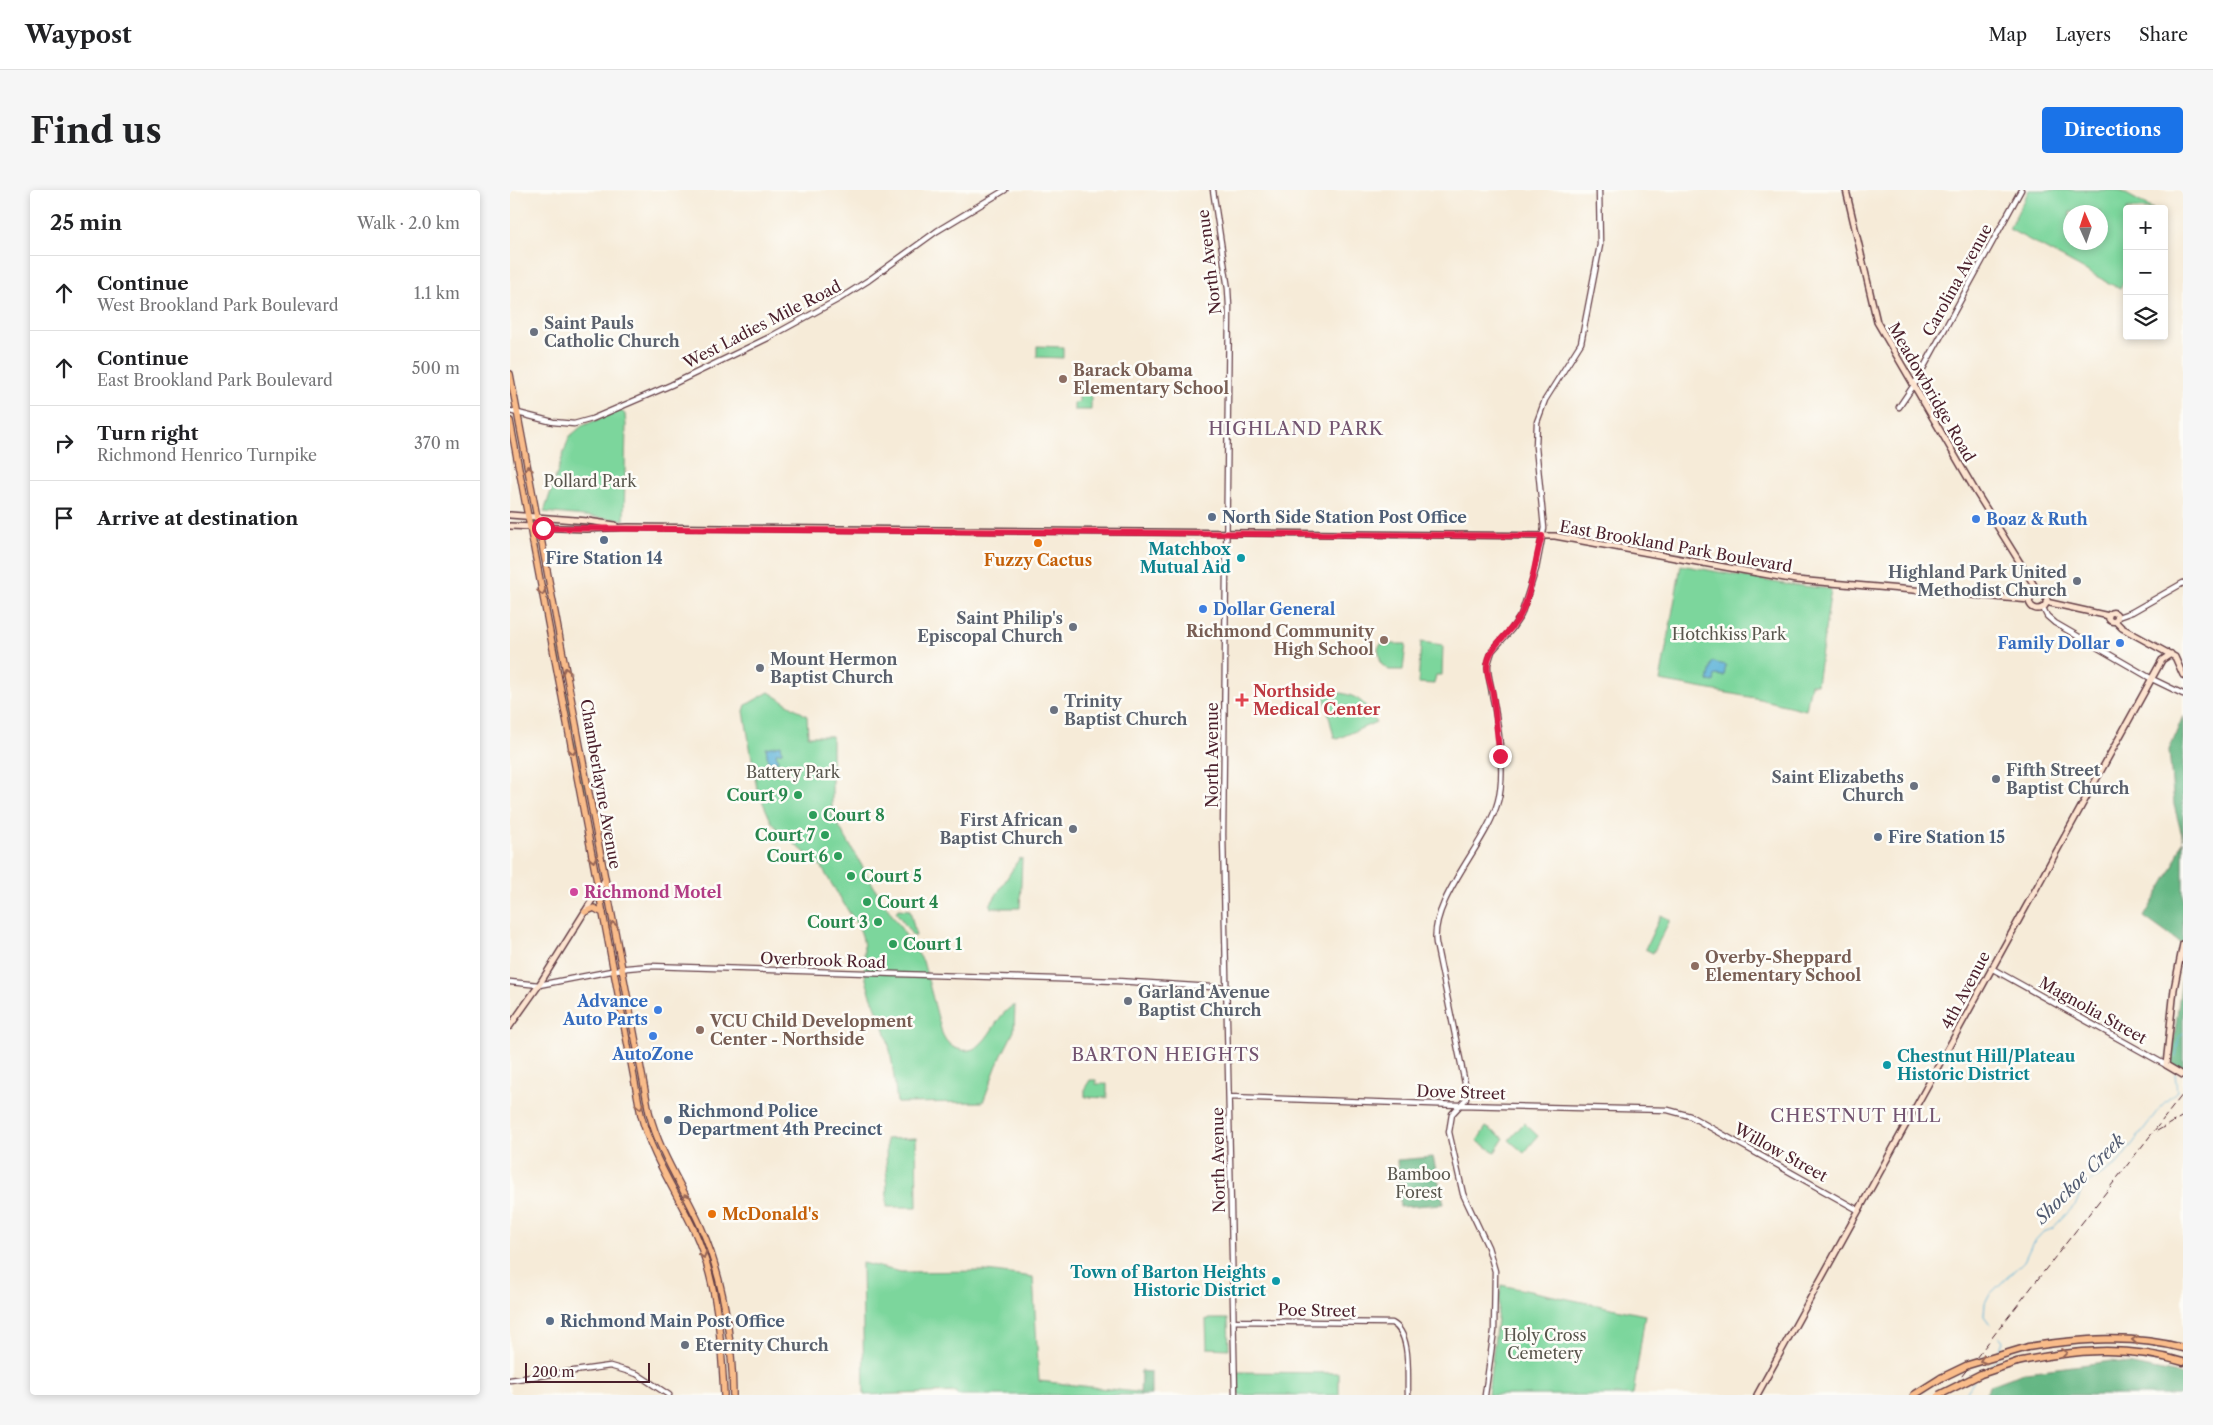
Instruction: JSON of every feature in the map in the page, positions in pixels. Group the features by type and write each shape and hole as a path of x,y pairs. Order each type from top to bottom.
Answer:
{"highway":[{"path":"1914,1395 1941,1378 1968,1365 2028,1347 2064,1341 2121,1339 2148,1341 2183,1348"},
{"path":"1939,1395 1981,1374 2016,1362 2050,1355 2088,1350 2154,1355 2183,1362"}],"main road":[{"name":"Meadowbridge Road","path":"1846,190 1877,322 1976,492 2037,590"},
{"name":"Chamberlayne Avenue","path":"510,374 604,881 655,1133 663,1155 702,1228 718,1275 729,1331 733,1395"},
{"name":"Chamberlayne Avenue","path":"510,421 644,1127 655,1155 694,1231 710,1275 720,1328 724,1395"},
{"path":"510,515 588,521 628,527"},
{"path":"510,526 628,527"},
{"name":"East Brookland Park Boulevard","path":"628,527 1542,536 1568,538 1796,580 2030,600"},
{"path":"2037,590 2045,593 2046,602 2043,608 2038,611 2030,606 2030,600 2037,590"},
{"path":"2046,602 2109,616 2114,612 2122,628 2175,657 2183,675"},
{"name":"4th Avenue","path":"1757,1395 2162,660 2171,654"},
{"path":"510,1026 539,985 604,881"},
{"path":"585,912 596,908 603,913"},
{"path":"2166,1065 2174,990 2183,944"},
{"name":"Magnolia Street","path":"2166,1065 2183,1075"}],"street":[{"name":"West Ladies Mile Road","path":"510,411 568,424 592,419 671,385 800,321 863,285 937,231 1005,190"},
{"name":"North Avenue","path":"1213,190 1229,298 1223,835 1235,1395"},
{"path":"1485,1395 1494,1331 1495,1272 1488,1247 1464,1199 1449,1137 1449,1125 1452,1114 1466,1099 1466,1084 1436,943 1436,926 1442,906 1488,825 1499,799 1501,774 1488,661 1492,651 1514,626 1524,608 1536,569 1544,525 1536,447 1537,422 1545,400 1581,343 1600,245 1599,190"},
{"name":"Carolina Avenue","path":"1899,407 1914,385 2020,190"},
{"path":"2116,619 2183,583"},
{"path":"2043,608 2047,616 2055,623 2152,679 2183,694"},
{"name":"Overbrook Road","path":"510,982 539,985 614,970 641,966 664,966 1113,981 1227,988"},
{"name":"Magnolia Street","path":"1991,968 2166,1065"},
{"name":"Dove Street","path":"1229,1097 1666,1110 1690,1116"},
{"name":"Willow Street","path":"1690,1116 1858,1210"},
{"name":"Poe Street","path":"1234,1321 1387,1323 1399,1328 1406,1342 1408,1395"},
{"path":"510,1380 610,1366 637,1374 669,1395"}],"green space":[{"path":"2029,190 2119,190 2146,205 2123,205 2123,283 2120,289 2009,229"},
{"path":"1037,346 1063,347 1063,358 1037,357"},
{"path":"1079,392 1091,392 1091,410 1074,410 1074,403 1079,402"},
{"name":"Pollard Park","path":"620,410 625,414 626,425 624,520 544,512 569,437 582,426"},
{"path":"536,534 574,728 572,730 534,535"},
{"name":"Hotchkiss Park","path":"1681,565 1784,584 1831,589 1817,684 1811,684 1806,710 1755,698 1660,681"},
{"path":"1421,642 1443,645 1442,675 1436,675 1434,684 1418,683"},
{"path":"1381,644 1406,644 1403,670 1389,670 1381,664 1378,648"},
{"name":"Battery Park","path":"769,692 807,716 808,736 832,736 832,814 880,897 923,961 942,1033 946,1041 958,1049 968,1050 976,1047 983,1042 1007,1010 1015,1005 1014,1031 997,1065 983,1102 897,1103 887,1039 866,979 863,942 860,930 820,865 779,831 771,821 757,789 744,711 746,705"},
{"path":"1341,693 1358,699 1363,703 1376,722 1337,739 1334,737 1324,695"},
{"path":"2183,716 2183,839 2174,805 2169,750"},
{"path":"575,740 588,802 586,803 573,742"},
{"path":"2183,840 2183,945 2144,917 2173,867"},
{"path":"1022,858 1020,908 991,908 990,905 1019,859"},
{"path":"898,909 910,910 916,936 913,936 896,912"},
{"path":"1661,915 1670,920 1653,953 1645,949"},
{"path":"2183,968 2183,1070 2171,1064"},
{"path":"1090,1080 1096,1080 1096,1084 1107,1084 1107,1098 1085,1097 1085,1088"},
{"path":"1524,1123 1538,1136 1524,1153 1509,1140"},
{"path":"1486,1127 1504,1138 1495,1152 1477,1141"},
{"path":"916,1138 917,1207 887,1207 886,1139"},
{"name":"Bamboo Forest","path":"1433,1157 1444,1204 1400,1207 1397,1160"},
{"path":"862,1263 901,1272 986,1271 1033,1277 1039,1381 1144,1393 1144,1395 957,1395 956,1392 864,1395"},
{"name":"Holy Cross Cemetery","path":"1501,1285 1645,1315 1633,1395 1488,1395"},
{"path":"1206,1319 1228,1319 1229,1349 1207,1348"},
{"path":"2112,1361 2183,1375 2183,1395 1985,1395 1991,1385 2026,1372"},
{"path":"1141,1371 1151,1372 1151,1395 1140,1395"},
{"path":"1237,1372 1339,1373 1339,1395 1238,1395"}],"water":[{"path":"1712,662 1726,665 1724,676 1715,675 1714,682 1708,681"},
{"path":"781,745 782,752 776,753 778,761 768,762 766,748"}],"waterway":[{"name":"Shockoe Creek","path":"2176,1057 2179,1037 2183,1034"},
{"name":"Shockoe Creek","path":"1990,1324 1984,1316 1985,1303 1989,1295 2024,1261 2032,1244 2043,1232 2052,1229 2076,1204 2081,1191 2088,1183 2118,1163 2162,1105 2177,1091 2175,1074"},
{"name":"Shockoe Creek","path":"1999,1352 2003,1341 2000,1337"},
{"name":"Shockoe Creek","path":"1986,1370 1997,1358"},
{"name":"Shockoe Creek","path":"1965,1395 1974,1381"}],"railway":[{"path":"1947,1395 2183,1094"},
{"path":"2157,1131 2183,1116"}],"place":[{"name":"Saint Pauls Catholic Church","path":"534,332"},
{"name":"Barack Obama Elementary School","path":"1063,379"},
{"name":"North Side Station Post Office","path":"1212,517"},
{"name":"Boaz & Ruth","path":"1976,519"},
{"name":"Fire Station 14","path":"604,540"},
{"name":"Fuzzy Cactus","path":"1038,543"},
{"name":"Matchbox Mutual Aid","path":"1241,558"},
{"name":"Highland Park United Methodist Church","path":"2077,581"},
{"name":"Dollar General","path":"1203,609"},
{"name":"Saint Philip's Episcopal Church","path":"1073,627"},
{"name":"Richmond Community High School","path":"1384,640"},
{"name":"Family Dollar","path":"2120,643"},
{"name":"Mount Hermon Baptist Church","path":"760,668"},
{"name":"Northside Medical Center","path":"1242,700"},
{"name":"Trinity Baptist Church","path":"1054,710"},
{"name":"Fifth Street Baptist Church","path":"1996,779"},
{"name":"Saint Elizabeths Church","path":"1914,786"},
{"name":"Court 9","path":"798,795"},
{"name":"Court 8","path":"813,815"},
{"name":"First African Baptist Church","path":"1073,829"},
{"name":"Court 7","path":"825,835"},
{"name":"Fire Station 15","path":"1878,837"},
{"name":"Court 6","path":"838,856"},
{"name":"Court 5","path":"851,876"},
{"name":"Richmond Motel","path":"574,892"},
{"name":"Court 4","path":"867,902"},
{"name":"Court 3","path":"878,922"},
{"name":"Court 1","path":"893,944"},
{"name":"Overby-Sheppard Elementary School","path":"1695,966"},
{"name":"Garland Avenue Baptist Church","path":"1128,1001"},
{"name":"Advance Auto Parts","path":"658,1010"},
{"name":"VCU Child Development Center - Northside","path":"700,1030"},
{"name":"AutoZone","path":"653,1036"},
{"name":"Chestnut Hill/Plateau Historic District","path":"1887,1065"},
{"name":"Richmond Police Department 4th Precinct","path":"668,1120"},
{"name":"McDonald's","path":"712,1214"},
{"name":"Town of Barton Heights Historic District","path":"1276,1281"},
{"name":"Richmond Main Post Office","path":"550,1321"},
{"name":"Eternity Church","path":"685,1345"}],"district":[{"name":"HIGHLAND PARK","path":"1296,429"},
{"name":"BARTON HEIGHTS","path":"1166,1055"},
{"name":"CHESTNUT HILL","path":"1856,1116"}],"route":[{"path":"543,528 586,529 628,527 1542,536 1536,569 1521,615 1511,630 1492,651 1488,661 1487,667 1494,701 1500,756"}]}
